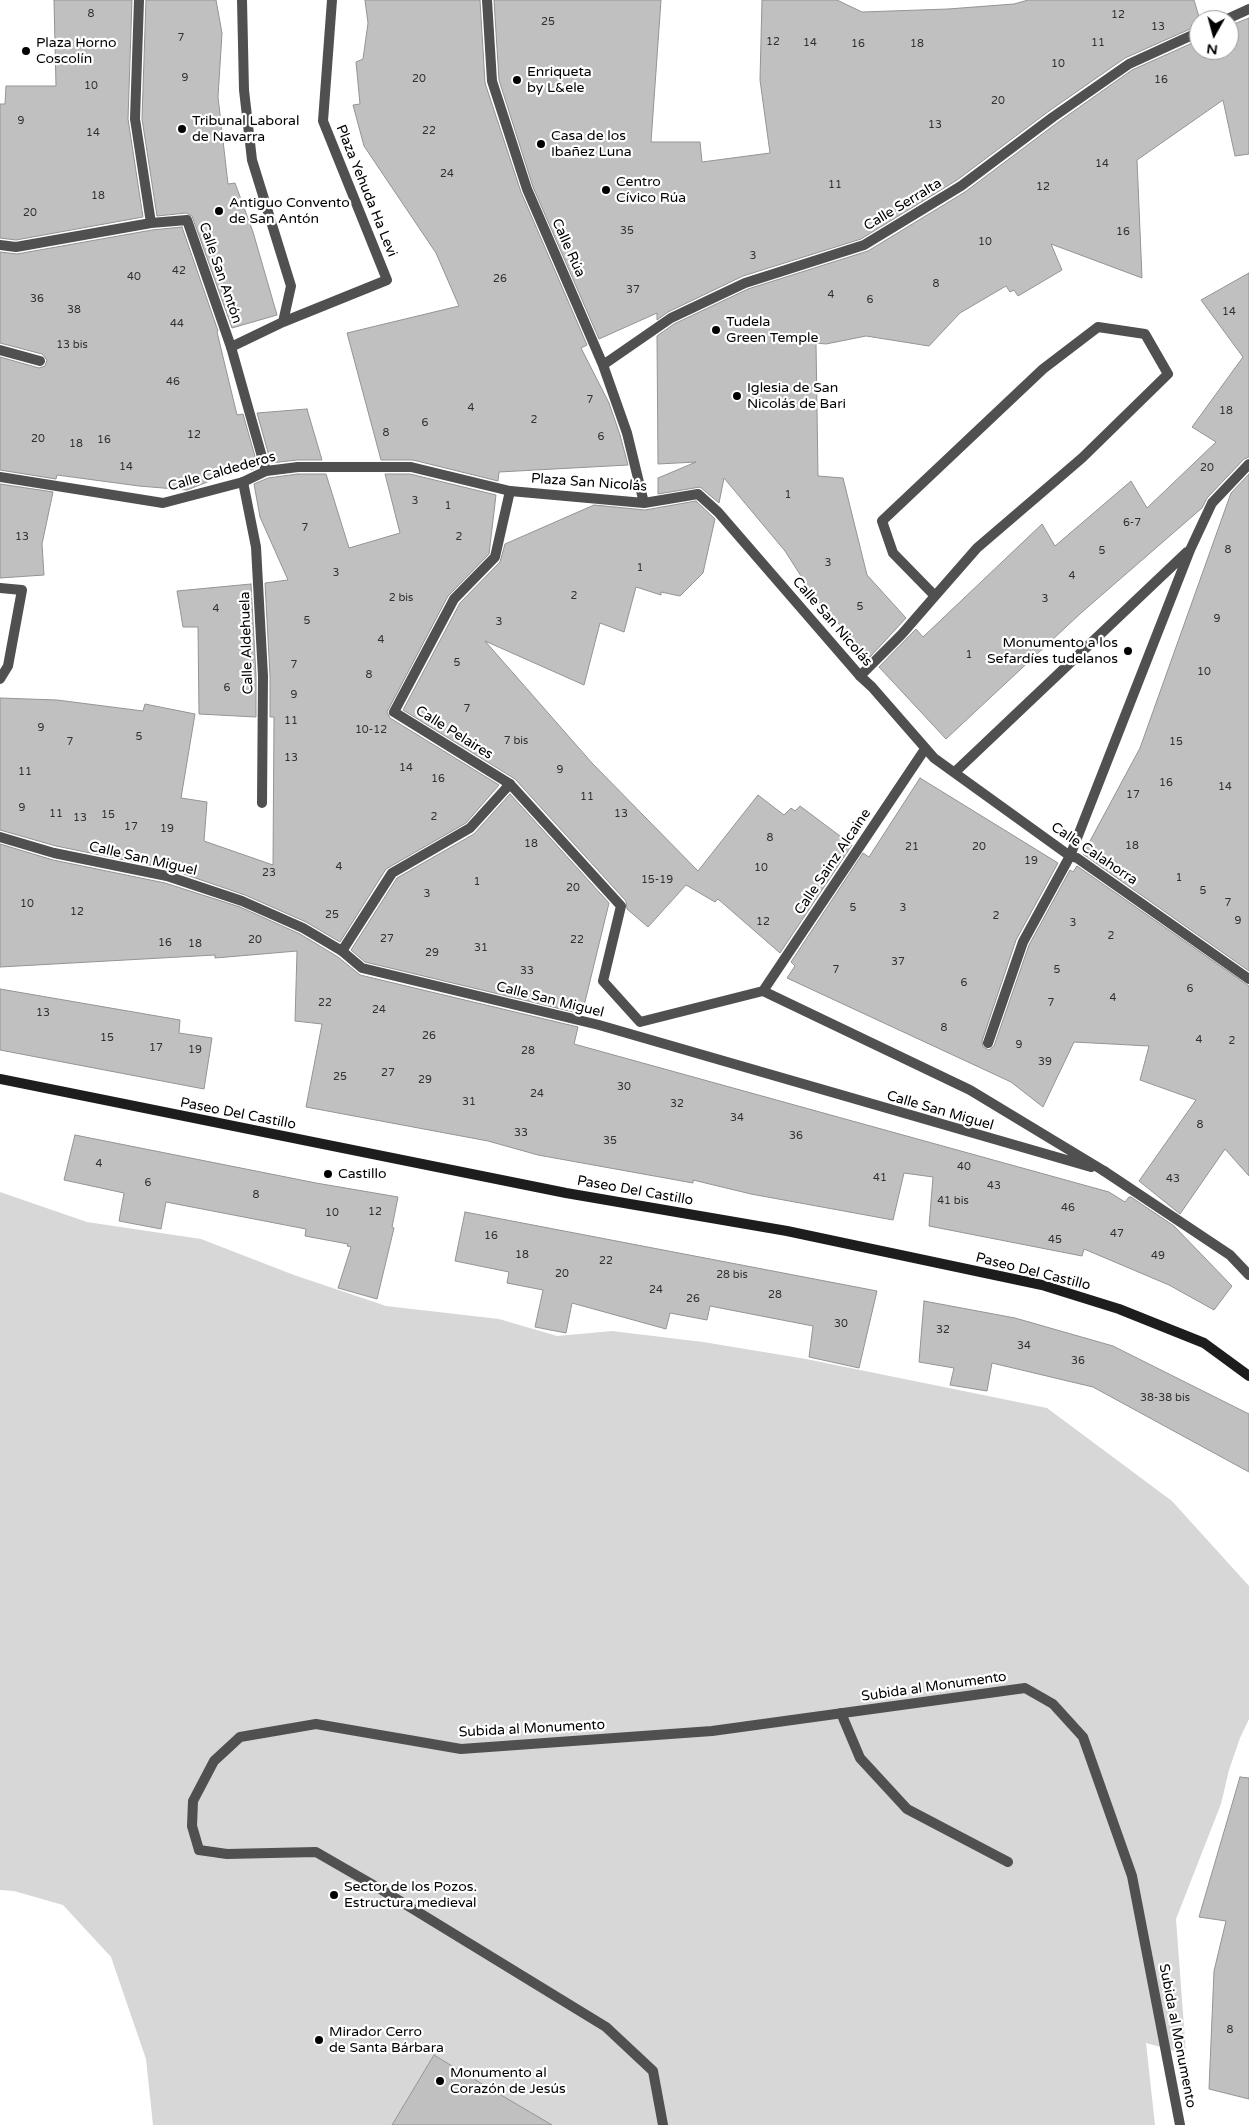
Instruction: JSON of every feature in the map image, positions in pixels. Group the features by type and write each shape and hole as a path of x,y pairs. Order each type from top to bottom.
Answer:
{"street":[{"path":"0,245 16,248 151,223 135,119 139,0"},
{"path":"242,0 244,90 252,160 291,286 283,322"},
{"name":"Plaza Yehuda Ha Levi","path":"231,347 283,322 387,280 323,121 332,0"},
{"name":"Calle Rúa","path":"487,0 492,82 527,189 603,364 627,433 644,503"},
{"name":"Calle Serralta","path":"603,364 671,318 745,283 864,245 961,186 1053,117 1129,64 1189,37"},
{"name":"Calle San Antón","path":"151,223 187,220 231,347 266,471"},
{"path":"860,676 902,634 977,548 1082,458 1168,374 1146,334 1098,327 1043,370 882,521 893,553 935,596"},
{"path":"0,350 40,361"},
{"path":"988,1042 1023,942 1070,856 1190,550 1212,503 1249,464"},
{"name":"Calle Caldederos","path":"0,477 163,503 243,482 266,471 298,466 411,467 510,491"},
{"name":"Calle Aldehuela","path":"243,482 256,547 263,676 262,803"},
{"name":"Plaza San Nicolás","path":"510,491 644,503 698,494 718,512"},
{"name":"Calle Pelaires","path":"510,491 495,557 454,599 394,712 510,784 621,906 602,981"},
{"name":"Calle San Nicolás","path":"718,512 925,749"},
{"path":"955,772 1190,550"},
{"path":"0,588 22,590 8,666 0,679"},
{"name":"Calle Calahorra","path":"925,749 1070,856 1078,858 1249,979"},
{"name":"Calle Sainz Alcaine","path":"763,991 925,749"},
{"path":"342,951 392,874 470,828 510,784"},
{"name":"Calle San Miguel","path":"0,836 54,853 167,876 242,901 303,928 342,951 362,968 599,1026 1104,1171"},
{"name":"Calle San Miguel","path":"602,981 640,1022 763,991 970,1090 1104,1171 1230,1255 1249,1275"},
{"name":"Paseo Del Castillo","path":"0,1079 566,1193 787,1231 1042,1285 1119,1309 1204,1343 1249,1376"},
{"name":"Subida al Monumento","path":"663,2125 653,2071 606,2027 316,1852 227,1854 199,1850 192,1826 192,1801 214,1761 240,1737 316,1724 461,1749 712,1731 1025,1688 1053,1704 1083,1737 1132,1876 1180,2125"},
{"path":"841,1712 860,1758 907,1809 1008,1862"}],"shaded area":[{"path":"0,1192 87,1222 201,1239 294,1275 386,1306 499,1319 557,1336 612,1331 703,1342 806,1359 1047,1408 1172,1501 1249,1586 1249,1719 1229,1770 1221,1804 1176,1919 1186,2054 1146,2043 1155,2125 525,2125 532,2113 434,2055 392,2125 153,2125 146,2059 111,1957 63,1905 14,1891 0,1890"}],"building":[{"path":"54,0 132,0 128,119 143,217 16,240 0,238 0,104 5,104 6,86 56,86"},
{"path":"146,0 216,0 222,33 218,97 228,184 235,183 253,232 277,315 232,328 192,216 186,213 157,216 142,119"},
{"path":"365,0 480,0 485,83 521,192 587,345 581,348 609,403 628,465 499,472 498,481 413,460 381,460 347,333 459,306 436,253 364,146 353,105 360,104 356,62 363,59 368,23"},
{"path":"494,0 661,0 651,142 700,142 702,162 770,153 760,80 762,0 837,0 862,12 948,9 1014,4 1028,0 1194,0 1197,10 1189,10 1189,29 1125,58 1049,111 957,180 861,239 743,276 668,312 657,320 657,313 599,339 533,187 499,80"},
{"path":"1249,18 1249,154 1235,156 1223,100 1137,160 1142,278 1051,244 1062,270 1018,296 1014,290 1010,292 1006,286 960,313 929,346 866,336 826,344 816,343 818,476 843,478 867,575 906,618 870,657 815,598 785,551 724,478 719,503 700,487 658,494 658,478 696,462 658,464 657,336 674,324 748,289 868,251 965,192 1132,70 1189,44 1189,60 1239,60 1239,22"},
{"path":"182,227 218,331 237,415 243,414 258,467 251,470 250,465 187,490 139,486 57,475 56,479 0,470 0,357 39,368 45,366 47,360 42,354 0,343 0,252 17,254 152,230"},
{"path":"1249,273 1249,457 1244,459 1207,498 1202,508 1081,613 946,739 879,667 916,629 923,637 1042,524 1055,546 1131,481 1147,508 1216,442 1192,427 1243,357 1201,300"},
{"path":"307,409 322,460 271,463 257,413"},
{"path":"298,474 326,474 349,548 400,533 385,474 410,474 496,495 489,554 448,596 387,712 390,718 499,785 466,823 386,869 340,942 306,922 245,895 169,869 56,846 0,830 0,698 57,700 143,711 145,704 195,714 181,798 207,802 204,841 273,865 274,717 270,717 270,676 265,583 288,580 260,517 254,484 268,478"},
{"path":"1249,474 1249,971 1083,854 1140,748 1231,493"},
{"path":"0,484 53,492 42,544 44,575 0,578"},
{"path":"696,501 715,519 703,573 680,596 661,592 661,595 636,587 624,632 600,623 584,685 485,641 592,763 698,871 758,795 784,815 791,808 795,811 800,806 852,845 780,953 718,899 715,902 686,885 648,927 627,909 626,901 515,779 403,710 460,603 500,562 505,544 594,505 645,510"},
{"path":"251,584 256,676 256,717 199,714 198,627 183,627 177,591"},
{"path":"920,778 1058,863 1016,940 982,1041 983,1047 989,1050 994,1046 1029,945 1070,870 1073,872 1077,866 1249,986 1249,1176 1225,1149 1180,1214 1139,1181 1196,1100 1140,1080 1149,1046 1074,1042 1043,1107 1011,1082 787,978 795,966 791,962 863,853 869,857"},
{"path":"510,794 609,903 582,1014 365,962 351,950 397,878 474,834"},
{"path":"0,844 53,860 165,883 240,907 300,934 338,957 360,975 578,1027 574,1044 1109,1192 1125,1202 1131,1197 1174,1226 1232,1286 1214,1310 1169,1285 1084,1249 1082,1256 929,1226 933,1177 904,1173 893,1220 751,1194 693,1180 693,1183 538,1155 488,1141 306,1107 322,1024 295,1021 297,951 215,958 215,955 0,967"},
{"path":"0,989 180,1020 179,1033 212,1038 204,1089 0,1050"},
{"path":"75,1135 316,1183 398,1197 392,1227 394,1228 377,1299 338,1288 351,1247 347,1246 348,1244 305,1236 306,1229 166,1202 161,1229 119,1221 124,1193 64,1180"},
{"path":"465,1212 877,1291 859,1368 809,1357 813,1326 710,1306 707,1320 670,1313 666,1329 572,1303 566,1333 535,1327 543,1290 507,1283 509,1272 455,1261"},
{"path":"924,1301 1015,1318 1113,1346 1249,1414 1249,1472 1093,1387 992,1363 987,1391 950,1385 954,1368 919,1362"},
{"path":"1240,1777 1249,1778 1249,2099 1209,2089 1214,1971 1226,1921 1199,1917"},
{"path":"434,2055 457,2069 552,2125 392,2125"}],"place":[{"name":"Plaza Horno Coscolín","path":"26,51"},
{"name":"Enriqueta by L&ele","path":"517,80"},
{"name":"Tribunal Laboral de Navarra","path":"182,129"},
{"name":"Casa de los Ibañez Luna","path":"541,144"},
{"name":"Centro Cívico Rúa","path":"606,190"},
{"name":"Antiguo Convento de San Antón","path":"219,211"},
{"name":"Tudela Green Temple","path":"716,330"},
{"name":"Iglesia de San Nicolás de Bari","path":"737,396"},
{"name":"Monumento a los Sefardíes tudelanos","path":"1128,651"},
{"name":"Castillo","path":"328,1174"},
{"name":"Sector de los Pozos. Estructura medieval","path":"334,1895"},
{"name":"Mirador Cerro de Santa Bárbara","path":"319,2040"},
{"name":"Monumento al Corazón de Jesús","path":"440,2081"}]}
